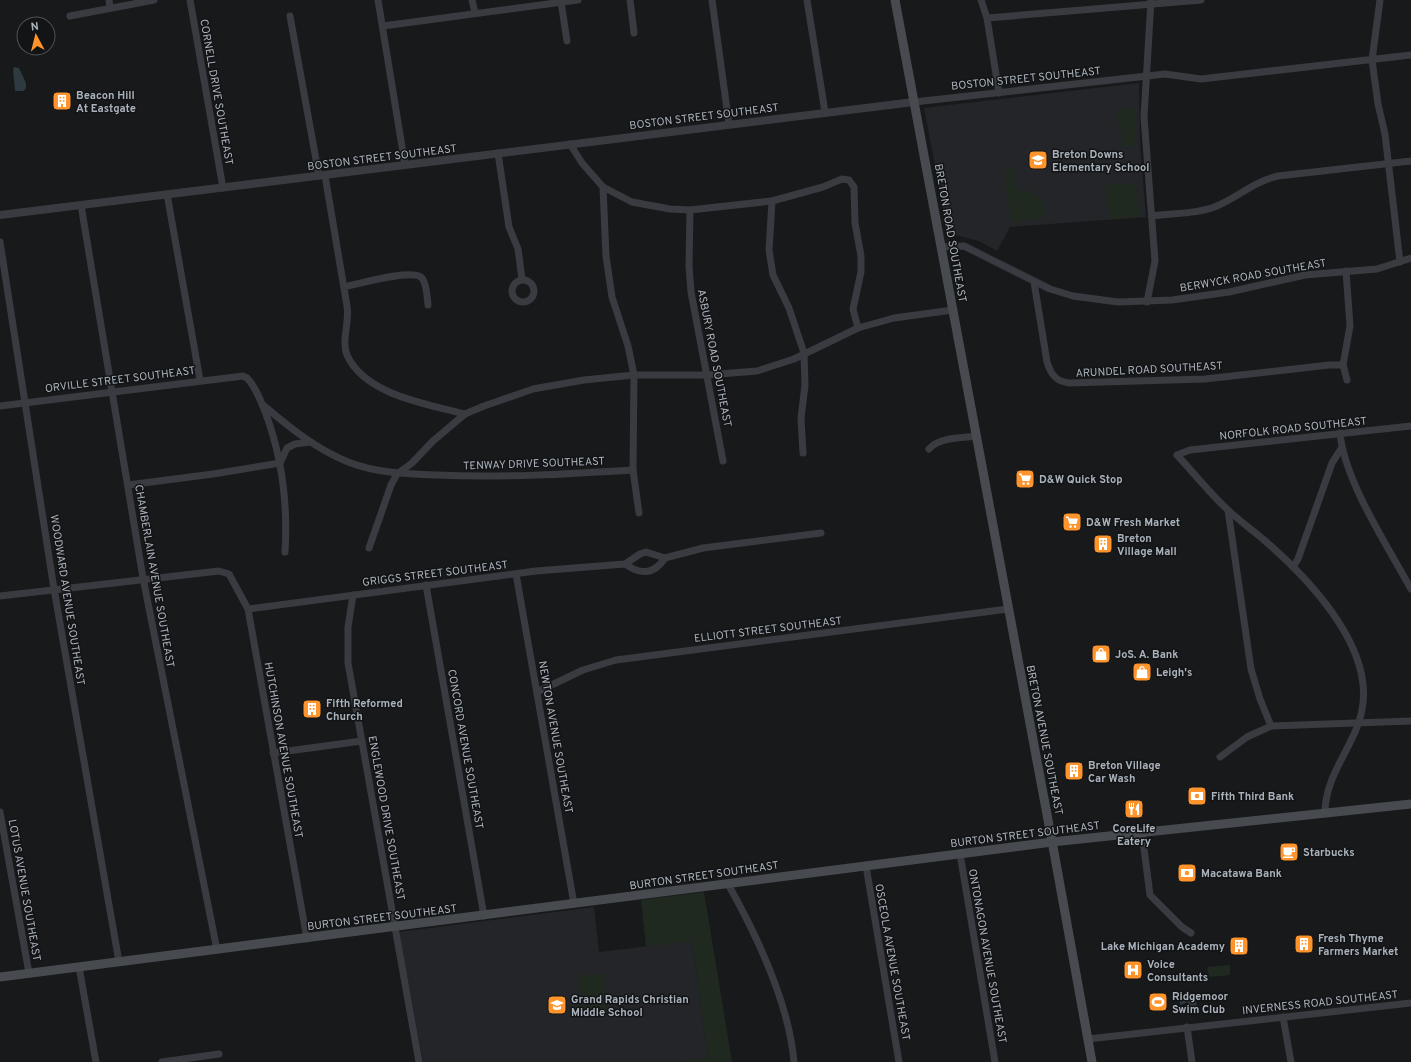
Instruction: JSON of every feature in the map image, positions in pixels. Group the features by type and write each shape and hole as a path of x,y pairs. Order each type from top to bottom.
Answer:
{"main road":[{"name":"BRETON ROAD SOUTHEAST","path":"895,0 983,470"},
{"name":"BRETON AVENUE SOUTHEAST","path":"983,470 1092,1062"},
{"name":"BURTON STREET SOUTHEAST","path":"0,977 79,966 307,939 1052,842 1411,804"}],"street":[{"path":"109,0 110,8"},
{"path":"70,16 154,0"},
{"name":"CORNELL DRIVE SOUTHEAST","path":"190,0 223,188"},
{"path":"378,0 405,165"},
{"path":"472,0 475,13"},
{"path":"383,26 578,0"},
{"path":"630,0 634,33"},
{"path":"712,0 729,124"},
{"path":"807,0 825,112"},
{"path":"981,0 986,18 999,93"},
{"path":"986,18 1151,2 1201,0"},
{"path":"1380,0 1372,60 1378,104 1385,134 1400,262"},
{"path":"560,2 567,41"},
{"path":"1148,302 1155,262 1144,117 1151,2"},
{"path":"290,16 344,287 348,311 345,344 347,354 363,376 386,390 409,400 465,414"},
{"name":"BOSTON STREET SOUTHEAST","path":"0,215 825,112 1165,74 1202,79 1411,55"},
{"path":"570,144 582,162 604,188 632,202 670,209 690,210 772,201 823,187 842,179 849,180 854,187 855,222 861,256 861,272 853,310 858,328"},
{"path":"498,153 509,227 518,249 522,279"},
{"path":"1152,216 1214,207 1234,199 1267,178 1411,161"},
{"path":"604,188 606,256 612,297 628,346 634,375 633,470 639,513"},
{"path":"167,194 200,380"},
{"path":"772,201 769,250 773,275 791,313 804,353 805,385 801,418 803,453"},
{"name":"CHAMBERLAIN AVENUE SOUTHEAST","path":"81,205 143,578 217,950"},
{"name":"ASBURY ROAD SOUTHEAST","path":"690,210 689,266 691,292 723,461"},
{"name":"WOODWARD AVENUE SOUTHEAST","path":"0,242 54,589 119,962"},
{"name":"BERWYCK ROAD SOUTHEAST","path":"942,247 964,246 981,253 1034,282 1073,296 1118,302 1148,302 1222,293 1305,275 1377,268 1411,258"},
{"path":"1346,271 1350,326 1343,365 1347,380"},
{"path":"344,287 387,277 413,274 418,275 424,282 428,305"},
{"name":"ARUNDEL ROAD SOUTHEAST","path":"1034,282 1047,362 1050,371 1061,382 1205,379 1329,365 1343,365"},
{"path":"369,548 391,485 398,474 412,463 433,441 465,414 533,388 584,380 634,375 707,376 736,374 766,369 785,362 858,328 894,318 953,310"},
{"name":"ORVILLE STREET SOUTHEAST","path":"0,406 200,380 243,376 250,381 262,405"},
{"path":"262,405 280,463 286,508 285,552"},
{"name":"TENWAY DRIVE SOUTHEAST","path":"262,405 310,442 349,463 398,474 500,477 633,470"},
{"name":"NORFOLK ROAD SOUTHEAST","path":"1228,510 1177,455 1190,450 1411,426"},
{"path":"1340,434 1341,449 1358,490 1411,589"},
{"path":"929,449 934,444 941,441 977,436"},
{"path":"280,463 287,448 295,444 310,442"},
{"path":"1294,567 1332,463 1341,449"},
{"path":"128,485 213,474 280,463"},
{"path":"1228,510 1265,540 1294,567 1318,594 1337,621 1356,655 1364,685 1364,702 1359,723 1330,780 1325,802 1325,813"},
{"path":"1228,510 1251,669 1260,699 1271,726"},
{"path":"625,564 644,573 654,570 665,558 698,549 821,533"},
{"name":"GRIGGS STREET SOUTHEAST","path":"248,609 516,574 625,564 640,554 646,552 665,558"},
{"name":"HUTCHINSON AVENUE SOUTHEAST","path":"143,578 226,572 229,574 248,609 307,939"},
{"name":"NEWTON AVENUE SOUTHEAST","path":"516,574 574,904"},
{"path":"0,596 143,578"},
{"name":"CONCORD AVENUE SOUTHEAST","path":"426,586 484,916"},
{"name":"ENGLEWOOD DRIVE SOUTHEAST","path":"353,595 348,627 348,663 419,1062"},
{"name":"ELLIOTT STREET SOUTHEAST","path":"537,692 583,670 616,660 1008,610"},
{"path":"1220,757 1247,737 1271,726 1411,721"},
{"path":"274,753 362,741"},
{"name":"LOTUS AVENUE SOUTHEAST","path":"0,812 29,973"},
{"path":"1142,833 1150,895 1182,927 1191,933"},
{"name":"ONTONAGON AVENUE SOUTHEAST","path":"960,854 995,1062"},
{"name":"OSCEOLA AVENUE SOUTHEAST","path":"866,866 900,1062"},
{"path":"728,884 749,922 773,982 782,1008 794,1062"},
{"path":"79,966 96,1062"},
{"name":"INVERNESS ROAD SOUTHEAST","path":"1088,1039 1411,1003"},
{"path":"1283,1017 1291,1062"},
{"path":"1187,1027 1192,1062"},
{"path":"162,1062 219,1054"}],"shaded area":[{"path":"14,67 19,68 26,83 26,88 24,91 15,91 13,75"},
{"name":"Breton Downs Elementary School","path":"1139,83 1140,144 1146,217 1010,227 997,251 979,241 948,233 924,108"},
{"path":"1125,108 1134,110 1135,113 1136,145 1121,148 1121,130 1115,111"},
{"path":"1013,169 1016,190 1030,191 1045,201 1043,207 1046,213 1043,218 1011,222 1004,171"},
{"path":"1136,183 1140,216 1109,219 1105,185"},
{"path":"704,892 732,1062 678,1062 708,1058 692,941 646,947 641,900"},
{"name":"Grand Rapids Christian Middle School","path":"594,907 599,952 692,941 708,1058 678,1062 423,1062 399,932"},
{"path":"1230,965 1230,975 1209,977 1207,967"},
{"path":"604,974 606,1016 580,1017 579,975"},
{"path":"1195,994 1197,1008 1189,1009 1188,1002 1180,1005 1179,996"}],"place":[{"name":"Beacon Hill At Eastgate","path":"62,101"},
{"name":"Breton Downs Elementary School","path":"1038,160"},
{"name":"D&W Quick Stop","path":"1025,479"},
{"name":"D&W Fresh Market","path":"1072,522"},
{"name":"Breton Village Mall","path":"1103,544"},
{"name":"JoS. A. Bank","path":"1101,654"},
{"name":"Leigh's","path":"1142,672"},
{"name":"Fifth Reformed Church","path":"312,709"},
{"name":"Breton Village Car Wash","path":"1074,771"},
{"name":"Fifth Third Bank","path":"1197,796"},
{"name":"CoreLife Eatery","path":"1134,809"},
{"name":"Starbucks","path":"1289,852"},
{"name":"Macatawa Bank","path":"1187,873"},
{"name":"Fresh Thyme Farmers Market","path":"1304,944"},
{"name":"Lake Michigan Academy","path":"1239,946"},
{"name":"Voice Consultants","path":"1133,970"},
{"name":"Ridgemoor Swim Club","path":"1158,1002"},
{"name":"Grand Rapids Christian Middle School","path":"557,1005"}]}
